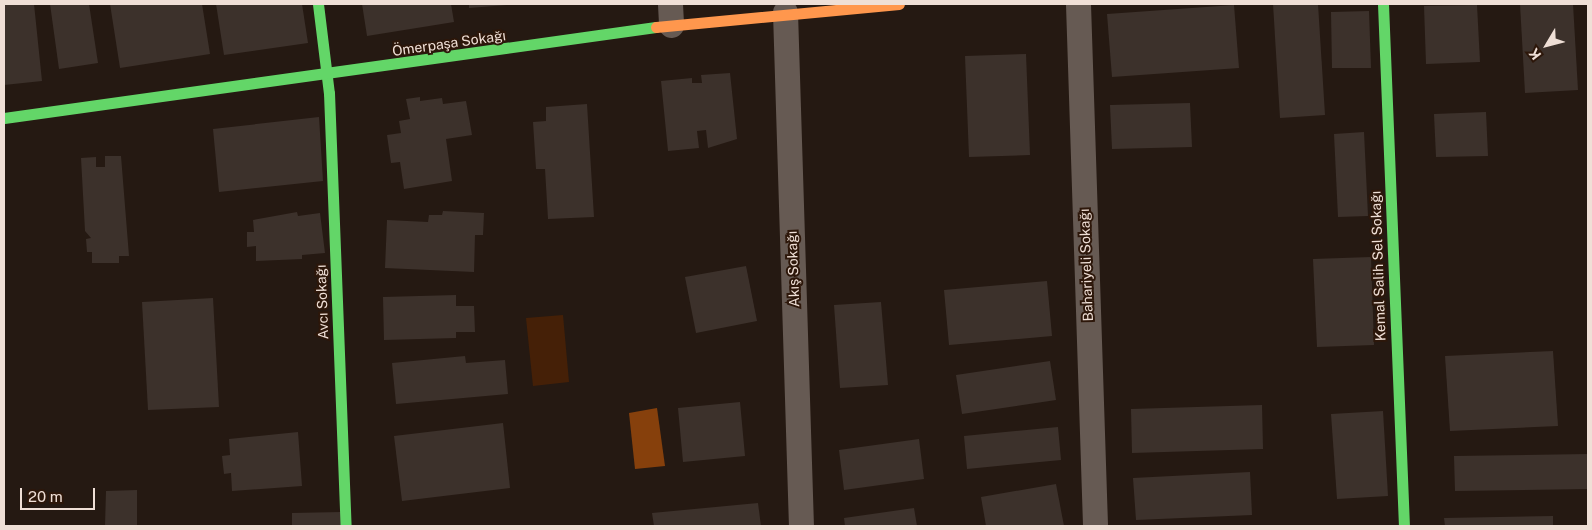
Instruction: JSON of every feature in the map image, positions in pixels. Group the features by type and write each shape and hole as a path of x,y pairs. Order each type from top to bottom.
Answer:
{"street":[{"name":"Avcı Sokağı","path":"318,4 327,76 346,526"},
{"name":"Ömerpaşa Sokağı","path":"4,118 327,76 670,14 785,12 898,4"},
{"name":"Bahariyeli Sokağı","path":"1078,4 1095,526"},
{"name":"Kemal Salih Sel Sokağı","path":"1383,4 1404,526"},
{"name":"Akış Sokağı","path":"785,12 801,526"}],"shaded area":[{"path":"563,315 569,382 533,386 526,318"},
{"path":"657,408 665,466 635,469 629,413"}],"building":[{"path":"4,4 34,4 42,81 4,85"},
{"path":"50,4 89,4 98,63 59,69"},
{"path":"110,4 202,4 210,54 120,68"},
{"path":"216,4 302,4 308,43 224,55"},
{"path":"362,4 451,4 454,22 367,36"},
{"path":"469,4 507,4 507,5 469,8"},
{"path":"1273,4 1318,4 1325,115 1280,118"},
{"path":"1520,4 1573,4 1578,90 1525,93"},
{"path":"1234,5 1239,68 1112,77 1107,14"},
{"path":"1477,5 1480,62 1426,64 1424,6"},
{"path":"1369,11 1371,68 1332,68 1331,12"},
{"path":"1026,54 1030,155 969,157 965,56"},
{"path":"730,73 737,139 708,148 706,130 697,131 699,148 668,151 661,81 692,78 692,83 702,83 701,75"},
{"path":"420,97 420,101 442,98 443,104 466,101 472,135 446,139 452,181 404,189 400,162 391,163 387,135 401,133 399,121 410,119 406,99"},
{"path":"1190,103 1192,147 1112,149 1110,105"},
{"path":"587,104 594,217 548,219 545,169 536,169 533,122 546,121 546,107"},
{"path":"1486,112 1488,156 1436,157 1434,114"},
{"path":"319,117 323,181 219,192 213,129"},
{"path":"1364,132 1368,216 1338,217 1334,134"},
{"path":"105,156 121,156 129,256 119,256 119,263 92,263 92,252 87,252 86,239 91,238 85,231 81,158 96,157 96,167 105,167"},
{"path":"443,211 484,213 483,235 475,235 474,272 385,268 387,220 428,222 429,215 442,215"},
{"path":"297,212 298,216 320,213 325,253 302,255 302,259 256,261 256,246 247,247 247,232 254,232 253,220"},
{"path":"1371,257 1374,345 1317,347 1313,259"},
{"path":"746,266 757,321 696,333 685,277"},
{"path":"1047,281 1052,336 949,345 944,290"},
{"path":"456,295 456,306 474,306 475,332 456,332 456,338 384,340 383,297"},
{"path":"213,298 219,407 148,410 142,302"},
{"path":"881,302 888,385 840,388 834,305"},
{"path":"1553,351 1558,426 1450,431 1445,356"},
{"path":"465,356 466,363 505,360 508,394 396,404 392,363"},
{"path":"1050,361 1056,400 962,414 956,375"},
{"path":"740,402 745,456 683,462 678,408"},
{"path":"1262,405 1263,449 1132,453 1131,409"},
{"path":"1383,411 1388,496 1337,499 1331,414"},
{"path":"503,423 510,488 402,501 394,436"},
{"path":"1058,427 1061,460 967,469 964,436"},
{"path":"298,432 302,486 232,491 231,473 224,474 222,456 230,455 229,439"},
{"path":"919,439 924,479 844,490 839,450"},
{"path":"1588,454 1588,489 1455,491 1454,456"},
{"path":"1250,472 1252,515 1136,520 1133,478"},
{"path":"1056,484 1064,526 986,526 981,497"},
{"path":"137,490 137,526 105,526 106,491"},
{"path":"758,503 761,526 654,526 652,513"},
{"path":"914,508 917,526 845,526 844,518"},
{"path":"341,512 341,526 284,526 292,525 292,513"},
{"path":"1553,516 1553,526 1445,526 1444,518"}],"traffic: fast":[{"path":"318,4 329,93 346,526"},
{"path":"1383,4 1404,526"},
{"path":"4,118 656,27"}],"traffic: slow":[{"path":"656,27 899,4"}]}
